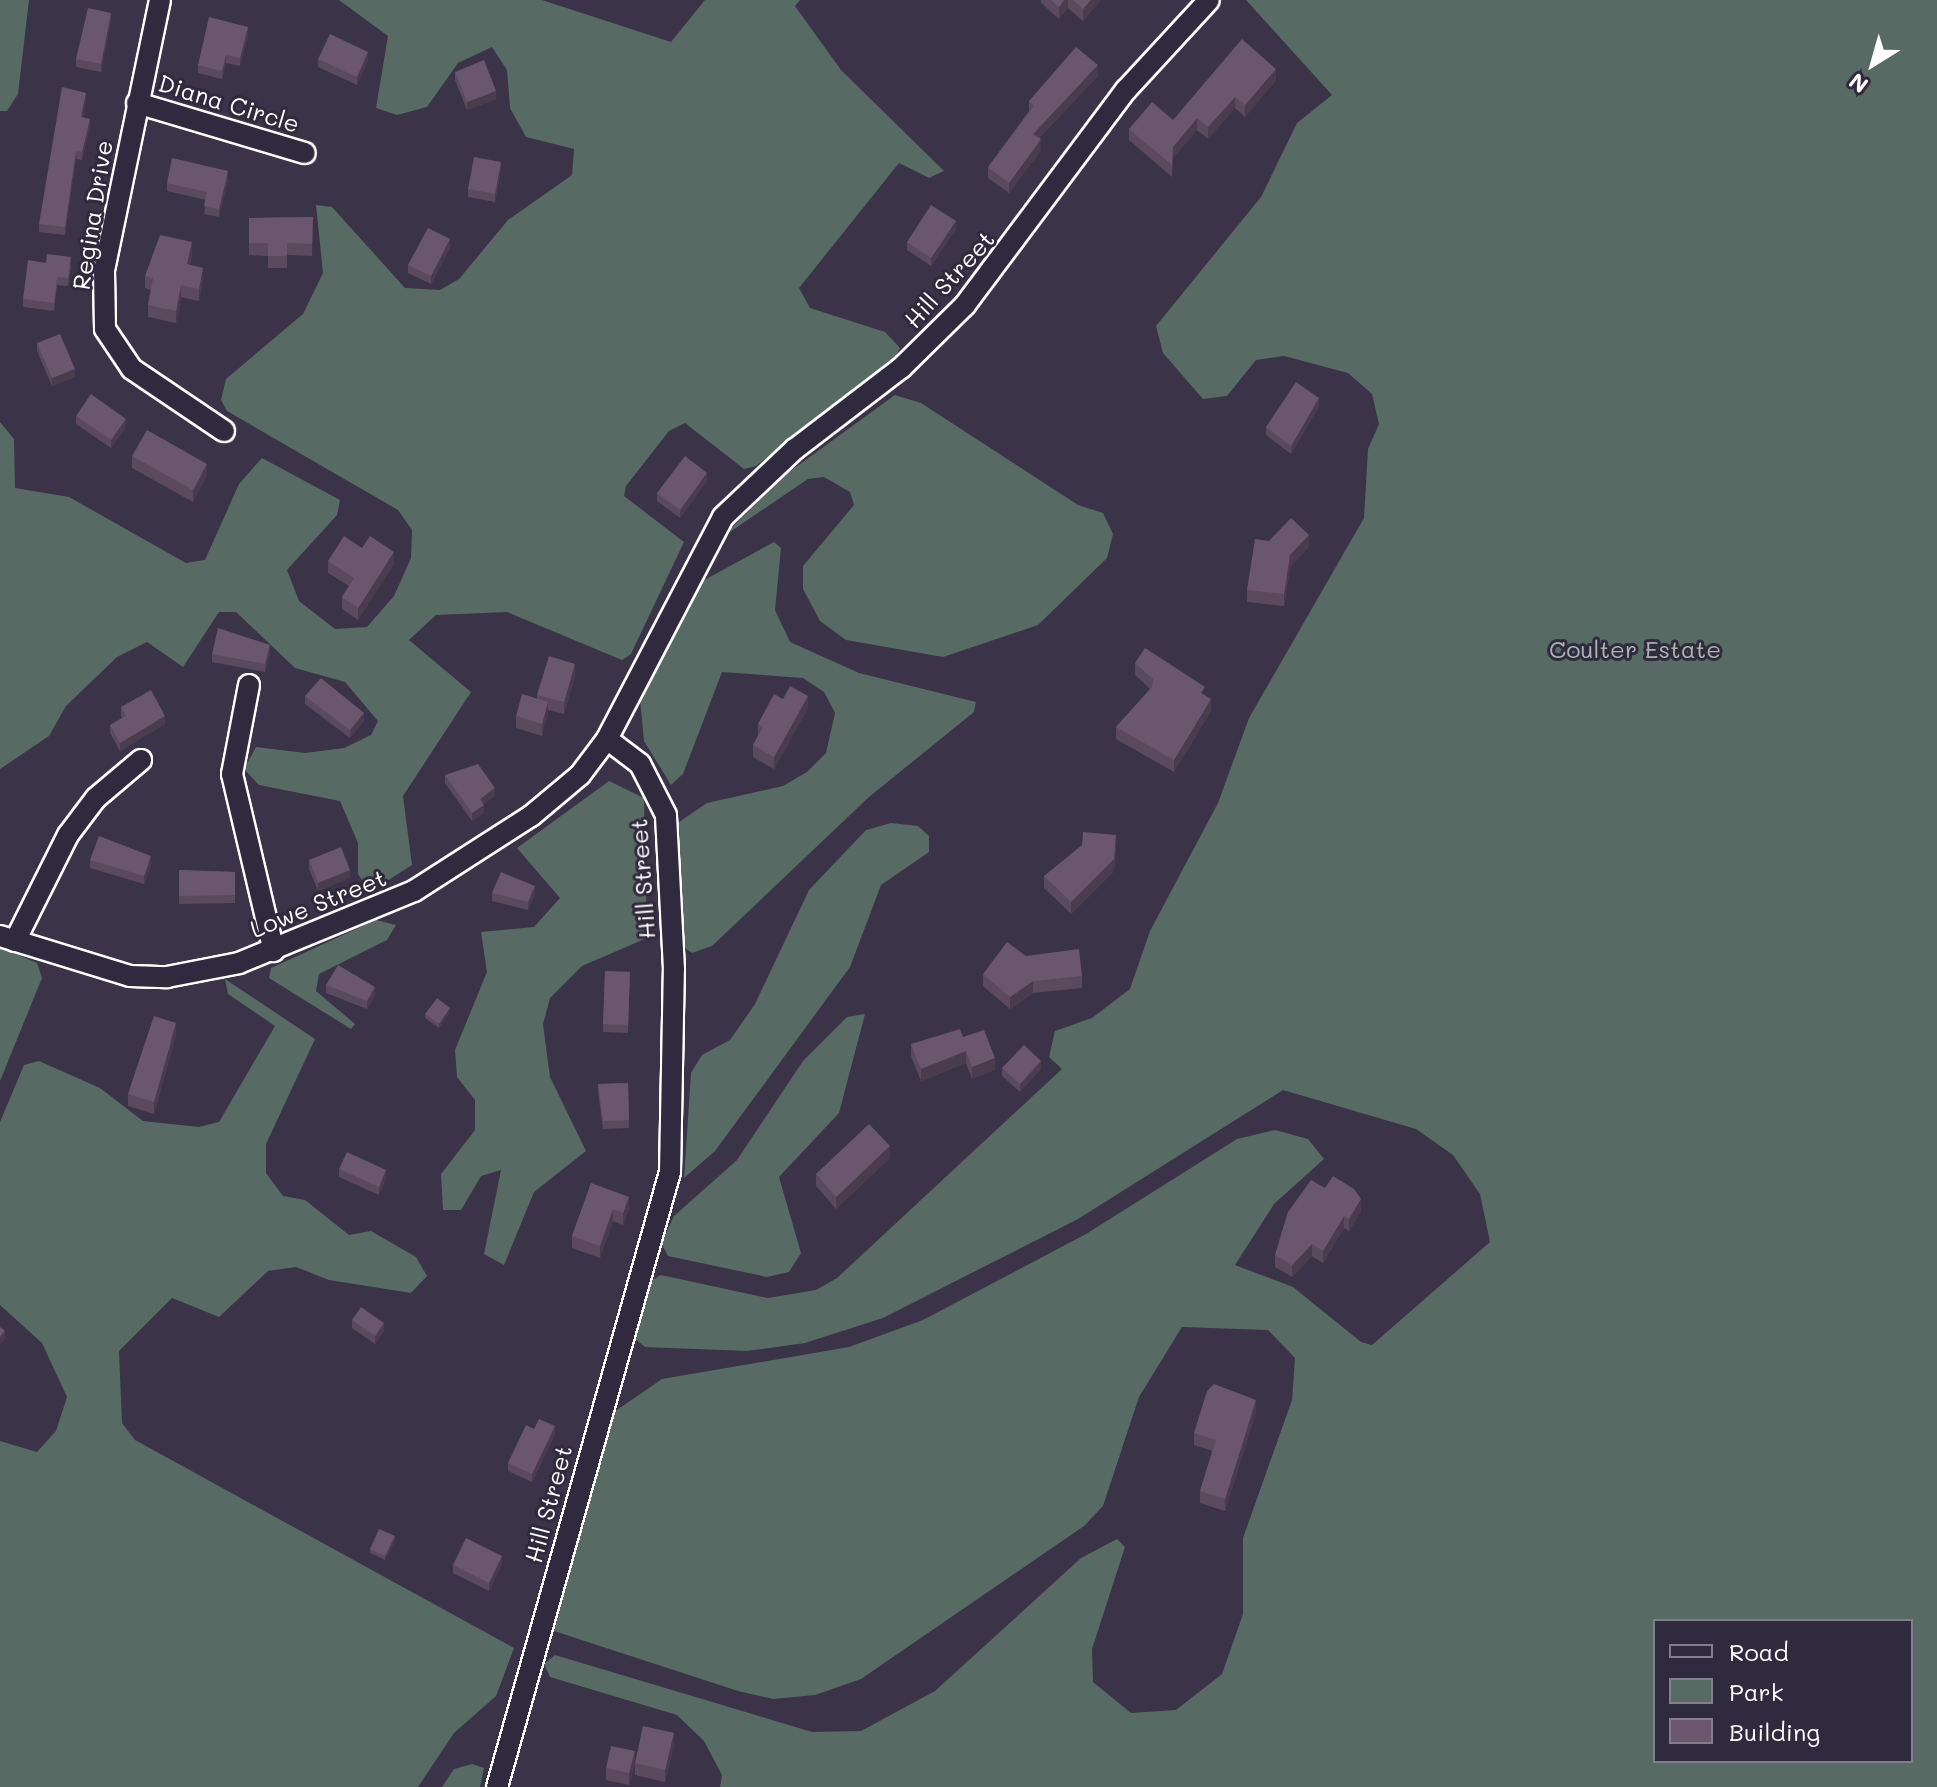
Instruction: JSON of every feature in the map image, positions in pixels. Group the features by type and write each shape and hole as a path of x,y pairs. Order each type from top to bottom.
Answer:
{"street":[{"name":"Regina Drive","path":"160,0 104,271 105,329 132,369 224,431"},
{"name":"Hill Street","path":"497,1787 670,1172 674,969 666,815 646,771 607,739 723,517 795,449 901,368 965,305 1126,90 1209,0"},
{"name":"Diana Circle","path":"137,103 305,153"},
{"path":"249,685 232,774 274,951"},
{"name":"Lowe Street","path":"7,939 130,976 167,977 274,951 402,897 509,832 580,775 607,739"},
{"path":"7,939 68,835 96,798 141,760"}],"green space":[{"path":"0,0 29,0 18,94 7,111 0,111"},
{"path":"339,0 542,0 671,42 705,0 800,0 795,6 841,70 944,171 929,178 899,163 799,288 810,308 885,332 900,348 894,359 756,466 744,469 685,423 669,431 626,486 624,496 684,542 631,654 622,660 507,612 436,615 409,640 471,692 403,796 412,865 370,892 358,874 358,843 340,801 259,785 244,769 256,747 305,753 344,748 371,735 378,721 345,682 295,668 236,612 219,612 183,667 147,642 117,657 66,706 49,736 0,769 0,422 14,439 15,488 69,497 186,563 205,560 239,484 262,458 340,500 337,515 287,570 299,601 335,629 367,627 394,596 411,558 412,530 398,510 227,411 221,400 226,379 303,314 323,273 316,205 332,207 405,288 440,290 459,279 508,220 572,175 574,149 526,137 510,108 507,70 492,47 458,63 427,107 397,115 376,108 388,36"},
{"name":"Coulter Estate","path":"1246,0 1937,0 1937,1787 720,1787 722,1775 704,1741 677,1715 550,1677 544,1664 555,1655 812,1732 861,1731 935,1691 1081,1558 1117,1539 1125,1547 1092,1649 1093,1682 1131,1713 1176,1710 1222,1674 1243,1614 1243,1538 1292,1400 1295,1358 1268,1330 1182,1327 1139,1397 1103,1506 1084,1526 861,1679 815,1695 773,1699 738,1691 554,1631 611,1414 662,1379 849,1347 923,1320 1086,1234 1237,1139 1275,1130 1308,1139 1324,1159 1274,1204 1235,1265 1293,1287 1361,1342 1372,1345 1490,1242 1480,1194 1453,1155 1416,1129 1283,1090 1078,1219 883,1318 805,1343 747,1351 645,1347 628,1333 650,1281 661,1275 768,1298 816,1290 837,1278 1062,1069 1049,1057 1055,1031 1092,1018 1130,989 1150,931 1218,803 1249,718 1364,518 1368,449 1379,424 1372,394 1348,373 1284,356 1256,360 1227,396 1203,399 1163,353 1156,326 1261,197 1297,123 1332,95"},
{"path":"895,395 921,403 1078,505 1103,513 1113,534 1107,558 1038,625 943,657 846,640 820,621 803,589 803,566 854,505 850,492 824,477 808,479 721,538 789,472"},
{"path":"774,542 781,548 775,610 790,642 859,673 976,702 974,712 869,797 712,946 692,953 682,946 679,822 707,803 783,786 807,772 826,753 835,713 824,692 803,678 722,672 683,774 671,785 644,741 640,699 697,584"},
{"path":"609,781 644,798 647,938 582,966 550,998 543,1024 550,1077 586,1151 534,1192 504,1265 484,1254 501,1170 481,1176 461,1210 443,1210 441,1174 475,1130 475,1100 457,1077 455,1050 487,972 481,932 534,927 560,898 517,848"},
{"path":"891,823 918,826 929,836 929,852 881,885 850,967 715,1151 684,1178 691,1073 702,1055 730,1040 755,1004 809,890 866,830"},
{"path":"376,920 396,925 387,940 319,974 316,991 355,1024 351,1029 269,978 271,968"},
{"path":"0,947 37,963 42,978 0,1081"},
{"path":"225,979 315,1039 266,1144 266,1173 283,1196 305,1200 349,1235 371,1231 416,1257 427,1276 411,1293 329,1280 296,1267 268,1271 219,1317 172,1298 119,1351 122,1423 135,1440 514,1648 496,1696 454,1733 418,1787 0,1787 0,1441 37,1452 56,1431 67,1397 42,1343 0,1305 0,1122 24,1065 39,1061 100,1088 143,1121 199,1127 219,1122 275,1026 228,994"},
{"path":"865,1014 839,1113 779,1177 801,1253 789,1272 767,1277 668,1256 661,1243 674,1216 737,1160 803,1061 847,1017"},
{"path":"472,1764 484,1768 480,1787 442,1787 454,1769"}],"building":[{"path":"1051,0 1064,0 1059,7"},
{"path":"1073,0 1091,0 1083,9"},
{"path":"88,8 111,13 101,64 76,59"},
{"path":"209,17 248,27 240,58 226,55 222,71 198,65"},
{"path":"330,34 368,52 357,77 318,59"},
{"path":"1242,39 1276,69 1245,105 1235,97 1208,127 1197,118 1173,147 1172,165 1129,129 1152,102 1173,120"},
{"path":"1076,47 1098,65 1033,134 1041,139 1009,183 988,167 1034,106 1029,101"},
{"path":"484,60 496,91 467,102 455,72"},
{"path":"62,87 86,93 81,117 90,119 82,152 76,151 65,227 39,224"},
{"path":"474,157 501,162 495,194 468,189"},
{"path":"172,158 228,171 219,209 204,206 207,192 167,183"},
{"path":"931,205 956,221 931,258 907,242"},
{"path":"313,217 312,244 287,243 287,256 268,256 268,243 249,243 249,218"},
{"path":"428,228 450,239 431,276 408,265"},
{"path":"160,235 192,242 187,264 203,268 199,289 181,285 176,311 148,305 153,278 145,276"},
{"path":"47,254 71,257 68,278 57,277 54,303 23,299 28,260 46,263"},
{"path":"60,334 75,369 52,378 37,343"},
{"path":"1296,382 1319,398 1291,446 1266,427"},
{"path":"91,394 126,419 111,440 76,416"},
{"path":"147,430 207,464 193,490 132,456"},
{"path":"685,456 707,473 680,510 657,493"},
{"path":"1291,518 1309,535 1290,555 1284,594 1247,590 1255,539 1269,541"},
{"path":"344,536 362,548 370,536 394,552 358,608 342,597 354,578 328,561"},
{"path":"218,628 270,645 265,664 212,654"},
{"path":"1145,648 1205,687 1201,693 1211,699 1174,760 1116,727 1152,687 1153,679 1135,663"},
{"path":"549,656 575,664 564,702 537,695"},
{"path":"321,678 364,713 350,730 305,696"},
{"path":"790,686 808,696 774,757 753,745 763,727 758,724 774,694 783,699"},
{"path":"151,690 165,716 120,743 110,725 126,716 121,707"},
{"path":"522,694 548,702 542,724 516,716"},
{"path":"478,764 495,788 480,799 484,805 472,813 445,775"},
{"path":"1083,832 1116,835 1114,859 1071,902 1044,876 1082,845"},
{"path":"99,836 151,856 144,876 90,860"},
{"path":"341,847 350,870 318,883 309,860"},
{"path":"179,870 235,872 235,895 179,896"},
{"path":"501,872 535,886 528,902 492,893"},
{"path":"1007,942 1026,956 1079,949 1082,976 1033,981 1010,997 983,974"},
{"path":"338,965 375,987 367,1001 326,985"},
{"path":"605,971 630,972 628,1025 603,1024"},
{"path":"437,998 450,1008 439,1024 425,1014"},
{"path":"154,1016 176,1023 154,1102 128,1094"},
{"path":"960,1029 963,1037 984,1030 995,1058 972,1067 966,1051 921,1069 911,1044"},
{"path":"1024,1045 1041,1061 1020,1084 1002,1068"},
{"path":"628,1083 629,1120 603,1121 598,1084"},
{"path":"869,1124 890,1146 836,1197 816,1174"},
{"path":"347,1152 386,1170 379,1187 339,1169"},
{"path":"1333,1176 1354,1189 1361,1199 1349,1219 1344,1216 1323,1251 1312,1244 1292,1265 1275,1255 1288,1212 1311,1180 1325,1188"},
{"path":"591,1183 629,1197 623,1213 613,1209 600,1246 572,1236"},
{"path":"361,1307 384,1323 375,1336 352,1320"},
{"path":"1214,1384 1256,1400 1225,1499 1200,1491 1216,1440 1194,1433 1207,1391"},
{"path":"539,1419 555,1426 532,1474 508,1463 526,1425 534,1429"},
{"path":"379,1529 395,1536 385,1556 370,1549"},
{"path":"466,1538 502,1556 489,1583 453,1565"},
{"path":"643,1726 674,1733 665,1770 635,1763"},
{"path":"611,1746 635,1751 629,1773 606,1768"}]}
